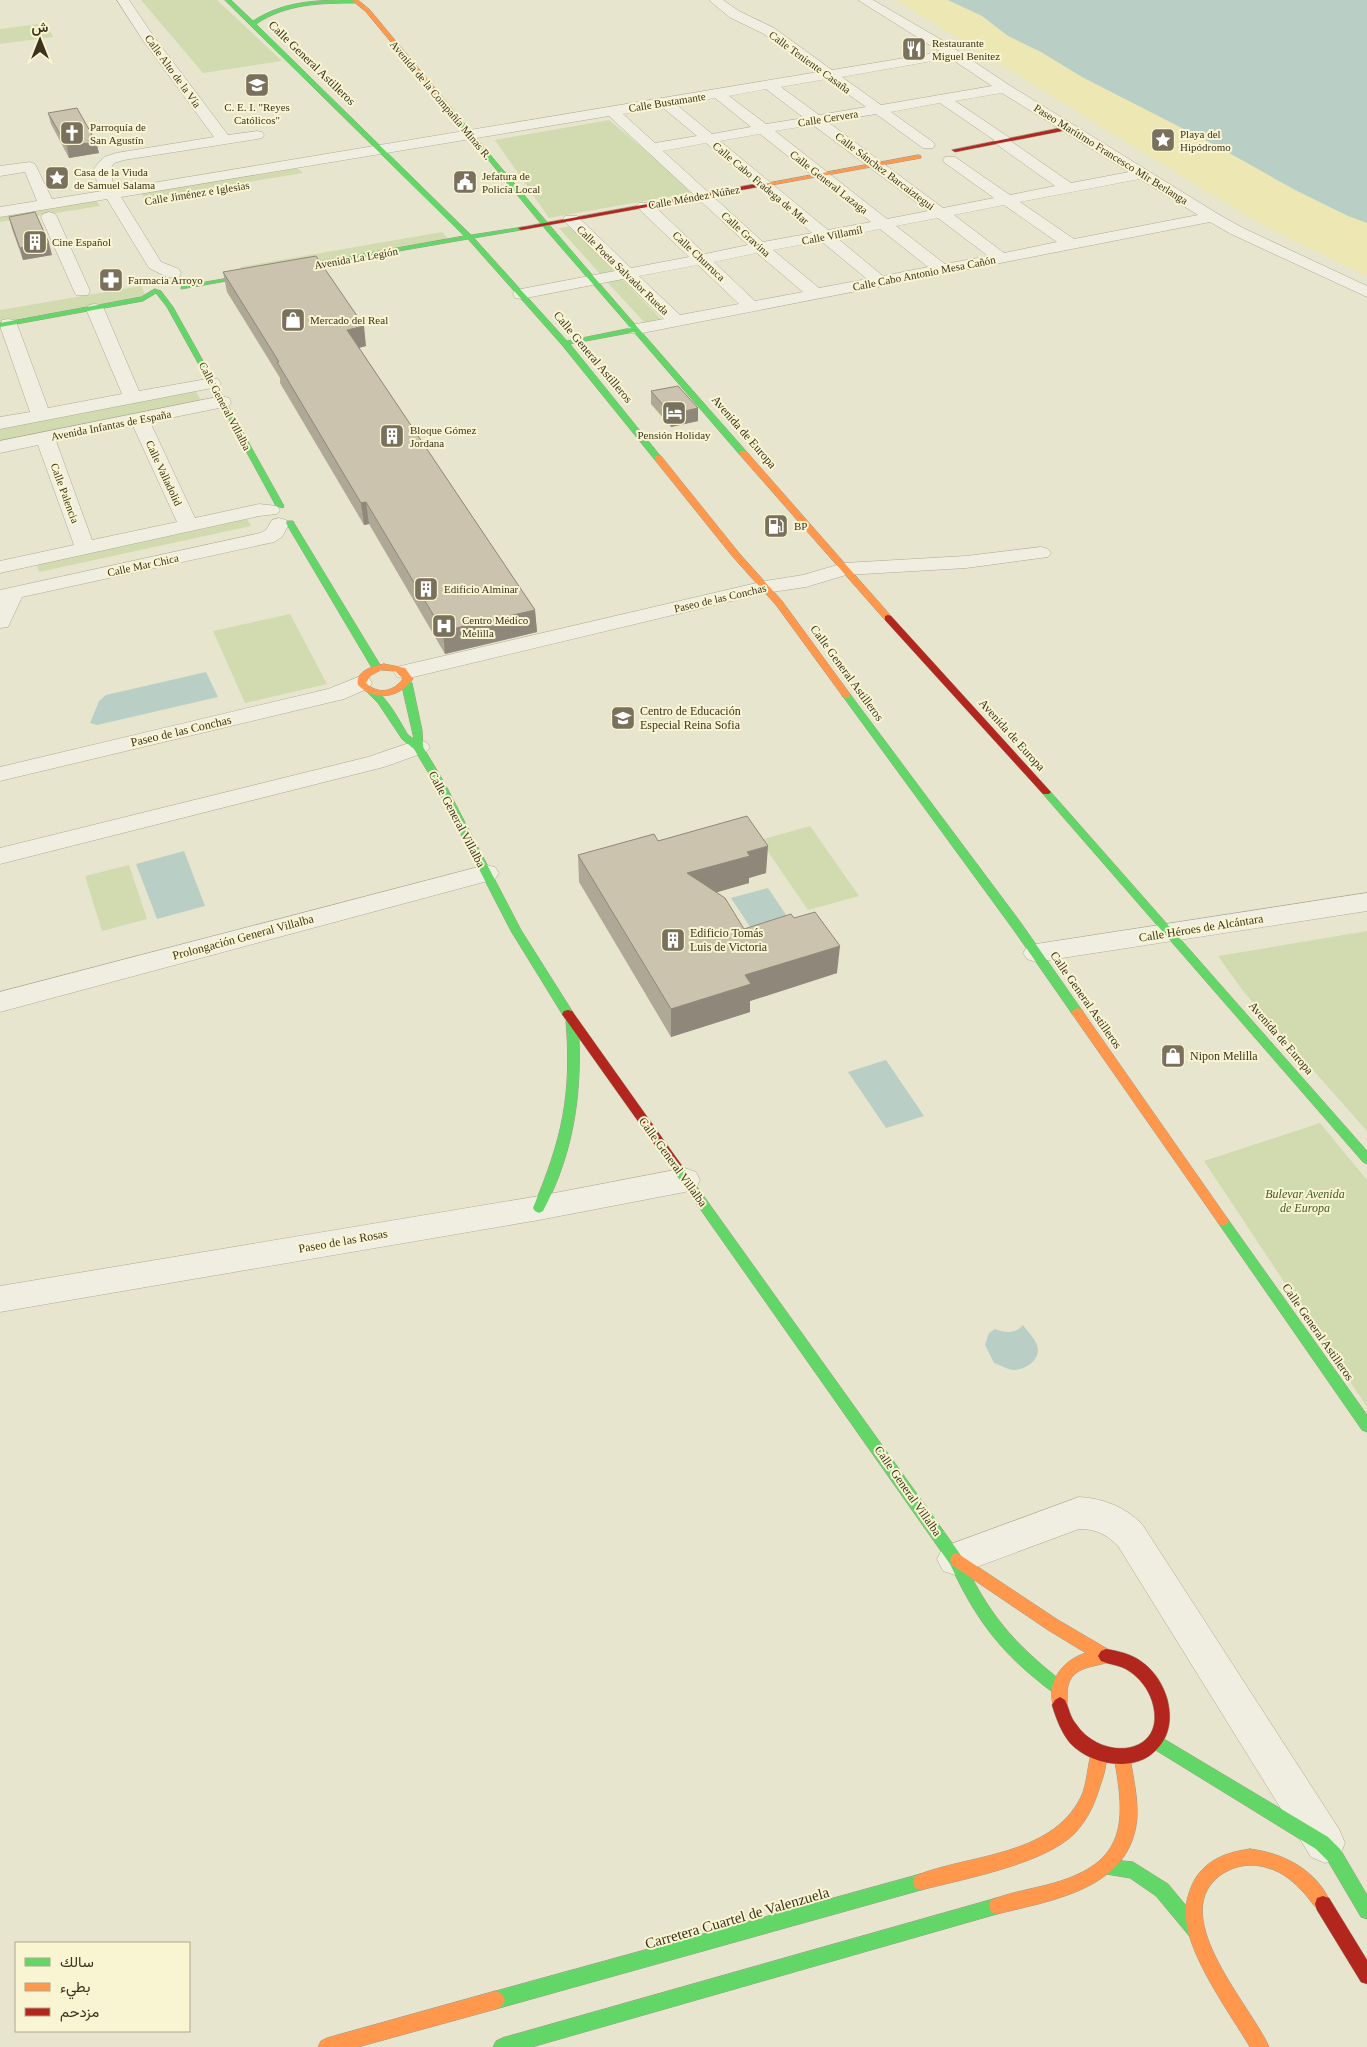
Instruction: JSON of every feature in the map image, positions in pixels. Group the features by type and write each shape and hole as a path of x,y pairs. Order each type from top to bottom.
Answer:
{"main road":[{"name":"Calle General Astilleros","path":"228,0 394,161 470,238 565,343 736,555 765,587 1036,953 1367,1426"},
{"path":"252,24 264,14 280,7 317,2 355,0"},
{"name":"Avenida de la Compañía Minas R.","path":"355,0 368,11 544,224"},
{"name":"Calle Méndez Núñez","path":"470,238 820,176 1070,128"},
{"name":"Calle Poeta Salvador Rueda","path":"544,224 637,329"},
{"path":"439,228 458,225"},
{"name":"Avenida La Legión","path":"153,281 180,289 362,252 470,238"},
{"path":"170,307 180,289 190,282 181,273"},
{"path":"4,324 143,299 153,281"},
{"name":"Calle General Villalba","path":"153,281 170,307 212,383 279,516 301,540 381,701 405,737 418,747 521,939 572,1020 955,1559 977,1602 1008,1643 1032,1667 1059,1688"},
{"path":"565,343 637,329"},
{"name":"Avenida de Europa","path":"637,329 844,569 1171,933 1367,1159"},
{"path":"279,516 294,506"},
{"path":"279,516 301,518"},
{"path":"392,667 406,678 396,691 380,694 370,681 392,667"},
{"name":"Calle General Villalba","path":"406,678 407,697 420,734 418,747"},
{"path":"539,1208 557,1169 569,1130 576,1082 576,1055 572,1020"},
{"name":"Calle General Villalba","path":"955,1559 1053,1625 1106,1656"},
{"path":"1106,1656 1126,1660 1143,1672 1156,1688 1163,1706 1162,1725 1154,1741 1139,1753 1122,1757 1099,1754 1080,1743 1066,1727 1058,1707 1059,1688 1065,1674 1075,1663 1090,1657 1106,1656"},
{"path":"1154,1741 1322,1843 1330,1850 1367,1911"},
{"name":"Carretera Cuartel de Valenzuela","path":"327,2047 1030,1852 1051,1842 1068,1830 1082,1813 1092,1795 1098,1775 1099,1754"},
{"path":"502,2047 1083,1882 1106,1867 1119,1852 1127,1831 1130,1803 1122,1757"},
{"path":"1260,2047 1207,1956 1197,1932 1194,1908 1199,1886 1212,1868 1230,1858 1250,1855 1272,1860 1292,1871 1308,1885 1322,1903 1367,1976"},
{"path":"1106,1867 1133,1870 1162,1890 1197,1932"}],"street":[{"name":"Calle Alto de la Vía","path":"123,0 147,36 224,140"},
{"name":"Calle Teniente Casaña","path":"715,0 734,14 770,31 876,110 1070,244"},
{"name":"Paseo Marítimo Francesco Mir Berlanga","path":"864,0 1236,231 1367,292"},
{"name":"Calle Bustamante","path":"382,150 952,54"},
{"name":"Calle Sánchez Barcaiztegui","path":"769,85 1001,258"},
{"name":"Calle Cervera","path":"652,148 1004,88"},
{"name":"Calle General Lazaga","path":"717,94 942,270"},
{"path":"942,98 1068,188"},
{"name":"Calle Cabo Fradega de Mar","path":"665,102 880,282"},
{"name":"Calle Gravina","path":"612,110 760,248 816,294"},
{"path":"224,140 257,135"},
{"name":"Calle General Villalba","path":"153,281 102,174 102,168 106,162 115,157 224,140"},
{"name":"Calle Jiménez e Iglesias","path":"0,212 48,210 382,150"},
{"name":"Calle Jiménez e Iglesias","path":"115,199 394,161"},
{"path":"0,172 30,167 83,291"},
{"name":"Calle Villamíl","path":"521,294 1142,174"},
{"name":"Calle Churruca","path":"645,206 752,307"},
{"name":"Calle Jiménez e Iglesias","path":"0,225 48,210"},
{"name":"Calle Cabo Antonio Mesa Cañón","path":"637,329 1212,217"},
{"name":"Calle Poeta Salvador Rueda","path":"570,219 676,321"},
{"path":"153,281 181,273"},
{"path":"95,309 133,398"},
{"path":"4,324 41,415"},
{"name":"Avenida Infantas de España","path":"0,423 212,383"},
{"name":"Avenida Infantas de España","path":"0,447 222,402"},
{"name":"Calle Valladolid","path":"139,419 189,526"},
{"name":"Calle Palencia","path":"45,438 85,548"},
{"path":"0,567 259,510 279,516"},
{"name":"Calle Mar Chica","path":"7,594 267,538 275,533 279,516"},
{"name":"Paseo de las Conchas","path":"406,678 765,587 806,580 844,569 966,562 1041,553"},
{"path":"0,622 7,594"},
{"name":"Paseo de las Conchas","path":"0,774 336,694 370,681"},
{"path":"0,856 376,762 418,747"},
{"name":"Prolongación General Villalba","path":"0,1002 486,873"},
{"name":"Calle Héroes de Alcántara","path":"1036,953 1367,902"},
{"name":"Paseo de las Rosas","path":"0,1299 539,1208 685,1180"},
{"path":"955,1559 1078,1513 1093,1513 1107,1516 1120,1524 1130,1535 1330,1850"}],"green space":[{"path":"141,0 217,0 282,61 203,73"},
{"path":"46,23 53,37 0,44 0,29"},
{"path":"609,120 695,192 549,218 495,140"},
{"path":"297,168 303,173 145,199 141,193"},
{"path":"96,200 100,206 0,222 0,215"},
{"path":"571,226 615,272 601,275 559,228"},
{"path":"442,232 449,240 245,275 240,267"},
{"path":"622,279 662,320 646,324 607,282"},
{"path":"141,286 146,296 0,322 0,310"},
{"path":"195,390 202,402 0,441 0,428"},
{"path":"246,517 251,526 39,572 36,562"},
{"path":"290,614 327,684 245,703 213,631"},
{"path":"810,826 859,896 808,910 760,840"},
{"path":"129,865 147,919 102,931 85,876"},
{"path":"1367,931 1367,1131 1243,991 1218,956"},
{"name":"Bulevar Avenida de Europa","path":"1320,1123 1367,1180 1367,1407 1204,1161"}],"sand":[{"name":"Playa del Hipódromo","path":"896,0 948,0 970,10 982,16 1008,36 1041,52 1082,77 1215,145 1295,190 1348,216 1367,223 1367,276 1266,227"}],"shaded area":[{"path":"948,0 1367,0 1367,223 1348,216 1295,190 1215,145 1082,77 1041,52 1008,36 982,16"},
{"path":"206,672 218,697 97,725 90,723 99,701 106,695"},
{"path":"184,851 205,906 157,919 136,864"},
{"path":"768,888 799,934 762,945 731,898"},
{"path":"886,1060 924,1116 886,1128 848,1072"},
{"path":"1023,1325 1037,1345 1037,1355 1032,1363 1018,1370 1013,1370 994,1363 985,1345 989,1333 995,1329 1007,1332 1014,1331"}],"building":[{"path":"77,108 96,142 67,146 48,113"},
{"path":"35,212 49,243 20,248 9,217"},
{"path":"316,256 364,326 347,330 535,610 443,631 366,502 361,503 277,362 279,362 223,272"},
{"path":"678,386 698,408 671,414 651,391"},
{"name":"Edificio Tomás Luis de Victoria","path":"747,816 768,846 747,852 750,856 687,873 725,898 744,929 791,914 794,918 815,912 840,946 745,975 751,984 671,1009 578,855 654,834 658,841"}],"traffic: fast":[{"path":"228,0 458,225 565,343 658,458"},
{"path":"252,24 276,11 301,4 355,1"},
{"path":"456,117 549,230 743,453"},
{"path":"183,288 521,228"},
{"path":"0,325 143,299 155,291"},
{"path":"159,292 170,307 202,363 280,506"},
{"path":"565,343 637,329"},
{"path":"290,523 377,668"},
{"path":"407,683 409,699 418,730 418,747"},
{"path":"372,692 381,701 405,737 418,747 439,782 516,931 568,1014"},
{"path":"847,696 1017,926 1077,1012"},
{"path":"1046,792 1367,1159"},
{"path":"539,1208 558,1160 570,1117 574,1073 572,1021"},
{"path":"676,1166 955,1559 968,1587 992,1625 1018,1654 1059,1688"},
{"path":"1223,1221 1367,1426"},
{"path":"1154,1741 1322,1843 1334,1855 1367,1911"},
{"path":"1106,1867 1133,1870 1162,1890 1197,1932"},
{"path":"496,2000 921,1882"},
{"path":"502,2047 997,1906"}],"traffic: slow":[{"path":"355,0 368,11 456,117"},
{"path":"761,185 919,157"},
{"path":"743,453 888,618"},
{"path":"658,458 736,555 779,603 847,696"},
{"path":"384,667 395,668 404,672 408,679 404,685 392,692 379,693 372,692 361,683 364,676 369,672 384,667"},
{"path":"1077,1012 1223,1221"},
{"path":"957,1560 1053,1625 1106,1656"},
{"path":"1060,1705 1060,1687 1068,1671 1081,1662 1106,1656"},
{"path":"921,1882 1017,1855 1037,1848 1054,1839 1068,1828 1079,1815 1088,1799 1095,1779 1099,1754"},
{"path":"997,1906 1076,1884 1093,1875 1109,1863 1120,1848 1127,1829 1128,1793 1122,1757"},
{"path":"1260,2047 1211,1966 1197,1933 1194,1919 1195,1901 1200,1886 1209,1874 1221,1865 1235,1859 1250,1857 1266,1859 1295,1872 1323,1904"},
{"path":"327,2047 496,2000"}],"traffic: jam":[{"path":"955,150 1070,128"},
{"path":"521,228 761,185"},
{"path":"888,618 1046,792"},
{"path":"568,1014 676,1166"},
{"path":"1060,1705 1069,1728 1084,1745 1094,1751 1116,1756 1129,1755 1143,1751 1150,1746 1157,1737 1163,1716 1158,1694 1153,1684 1138,1668 1131,1663 1106,1656"},
{"path":"1323,1904 1367,1976"}],"place":[{"name":"Restaurante Miguel Benitez","path":"914,49"},
{"name":"C. E. I. \"Reyes Católicos\"","path":"257,85"},
{"name":"Parroquía de San Agustín","path":"72,133"},
{"name":"Playa del Hipódromo","path":"1163,140"},
{"name":"Casa de la Viuda de Samuel Salama","path":"57,178"},
{"name":"Jefatura de Policía Local","path":"465,182"},
{"name":"Cine Español","path":"35,242"},
{"name":"Farmacia Arroyo","path":"111,280"},
{"name":"Mercado del Real","path":"293,320"},
{"name":"Pensión Holiday","path":"674,413"},
{"name":"Bloque Gómez Jordana","path":"392,436"},
{"name":"BP","path":"776,526"},
{"name":"Edificio Alminar","path":"426,589"},
{"name":"Centro Médico Melilla","path":"444,626"},
{"name":"Centro de Educación Especial Reina Sofia","path":"623,718"},
{"name":"Edificio Tomás Luis de Victoria","path":"673,940"},
{"name":"Nipon Melilla","path":"1173,1056"}]}
